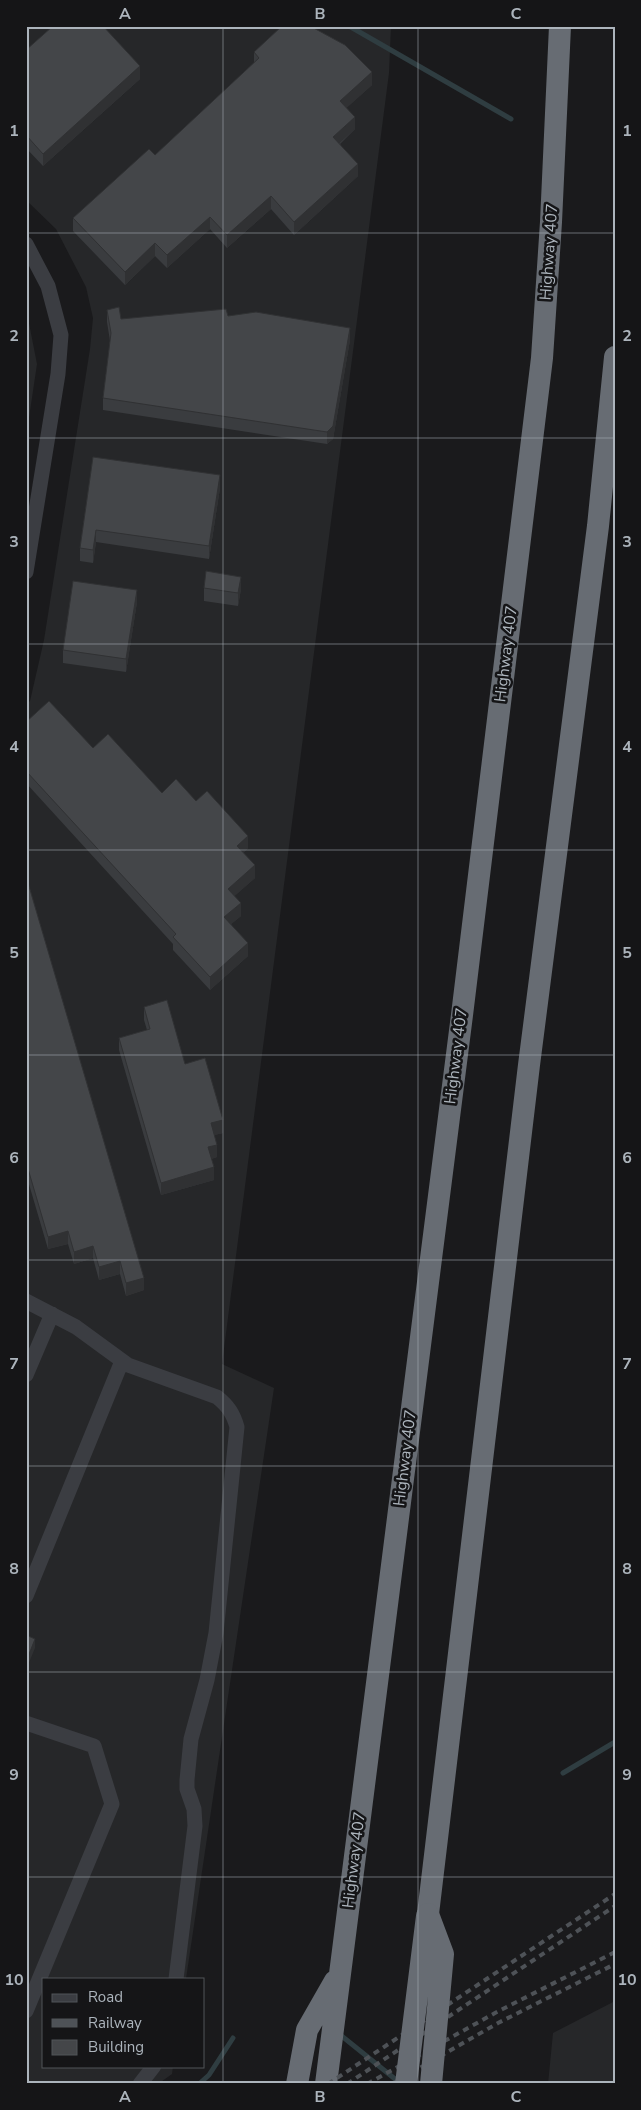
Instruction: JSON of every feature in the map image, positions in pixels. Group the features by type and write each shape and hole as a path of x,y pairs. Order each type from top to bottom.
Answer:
{"highway":[{"name":"Highway 407","path":"326,2084 463,1005 542,358 551,222 560,26"},
{"path":"406,2084 529,1065 598,526 615,357"},
{"path":"428,1914 443,1954 431,2084"},
{"path":"297,2084 307,2030 340,1972"}],"street":[{"path":"26,244 48,286 61,335 58,374 26,572"},
{"path":"26,1301 76,1327 128,1365 217,1396 234,1415 237,1427 216,1633 192,1739 188,1772 187,1789 194,1808 195,1826 176,1978"},
{"path":"26,1375 52,1314"},
{"path":"26,1596 122,1361"},
{"path":"26,1723 94,1746 112,1804 26,2011"},
{"path":"140,2084 152,2068"}],"shaded area":[{"path":"26,26 391,26 389,73 222,1364 274,1388 186,1978 42,1978 42,2068 173,2068 172,2074 158,2084 26,2084 26,704 30,701 44,640 90,349 93,318 86,287 56,229 26,200"},
{"path":"26,308 37,364 26,438"},
{"path":"615,2001 615,2084 548,2084 553,2033"}],"building":[{"path":"53,26 103,26 140,66 43,154 26,135 26,50"},
{"path":"282,26 310,26 345,45 372,72 340,101 355,117 333,137 358,164 294,222 271,196 227,235 210,217 167,255 155,243 125,272 73,218 149,149 155,155 259,58 254,52"},
{"path":"119,307 121,319 226,309 228,316 256,312 350,328 333,426 327,432 103,398 111,333 107,310"},
{"path":"93,457 220,475 209,546 96,530 93,550 80,548"},
{"path":"206,571 241,577 238,593 204,588"},
{"path":"73,581 137,590 126,659 63,650"},
{"path":"49,701 93,748 108,734 162,793 176,779 196,801 207,791 248,836 237,846 255,865 228,889 241,903 224,917 248,943 210,977 173,937 176,934 26,771 26,722"},
{"path":"26,876 144,1278 126,1283 120,1261 99,1267 93,1246 74,1252 68,1231 48,1237 26,1162"},
{"path":"167,1000 185,1064 205,1058 223,1120 211,1123 217,1145 208,1147 214,1167 161,1183 119,1038 150,1029 144,1007"},
{"path":"26,1635 35,1639 26,1662"}],"waterway":[{"path":"349,26 511,119"},
{"path":"563,1773 615,1742"},
{"path":"338,2033 400,2083"},
{"path":"199,2084 209,2075 233,2038"}],"railway":[{"path":"328,2084 615,1894"},
{"path":"347,2084 615,1906"},
{"path":"367,2084 495,2013 615,1952"},
{"path":"392,2084 498,2023 615,1964"}]}
